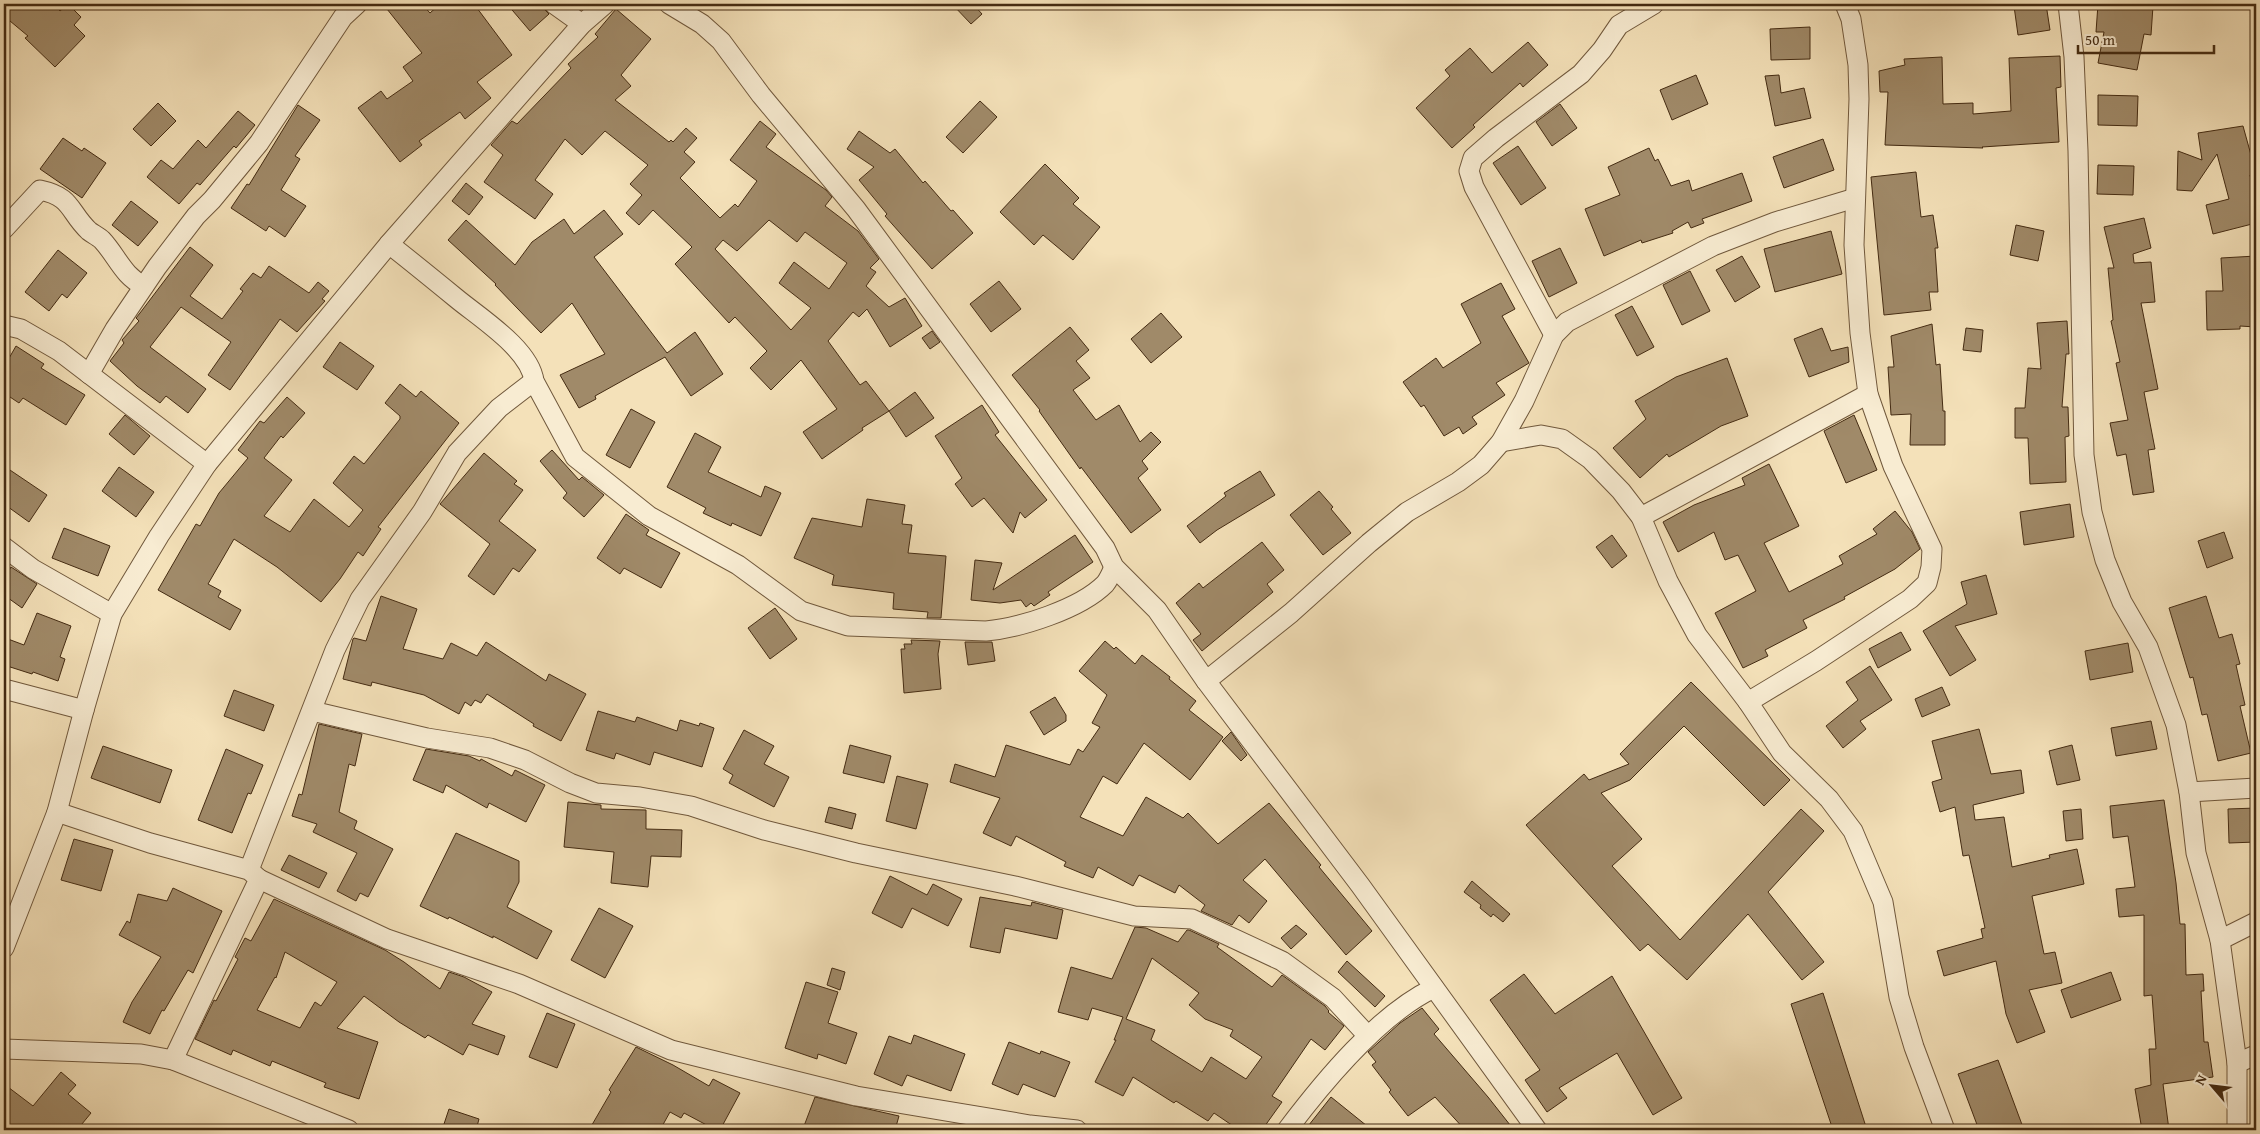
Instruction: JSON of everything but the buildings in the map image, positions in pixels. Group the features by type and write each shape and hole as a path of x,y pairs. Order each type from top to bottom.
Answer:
{"street":[{"path":"89,374 115,329 144,286 196,216 212,200 259,143 343,18 357,4"},
{"path":"554,4 582,24"},
{"path":"4,948 58,812 84,710 112,614 160,536 207,464 390,244 582,24 605,4"},
{"path":"669,4 702,24 722,41 761,95 856,209 1105,548 1111,574 1140,590 1158,610 1206,681 1354,877 1537,1130"},
{"path":"1554,335 1474,187 1470,171 1473,158 1496,138 1580,74 1602,50 1619,25 1654,4"},
{"path":"1748,702 1816,661 1910,599 1927,583 1931,567 1932,549 1893,466 1868,394 1860,333 1854,255 1859,99 1856,56 1850,19 1845,4"},
{"path":"2068,4 2074,57 2078,151 2084,455 2092,512 2105,560 2122,602 2152,656 2176,725 2189,792 2196,853 2220,940 2237,1063 2237,1130"},
{"path":"4,229 40,190 56,193 68,203 89,231 102,240 121,268 144,286"},
{"path":"1206,681 1291,613 1369,543 1407,512 1481,465 1501,442 1524,400 1554,335 1567,322 1714,246 1775,222 1855,198"},
{"path":"390,244 493,327 517,350 533,373 534,381 575,457 649,516 738,565 800,611 848,626 986,631 1007,630 1030,623 1094,593 1111,574"},
{"path":"4,325 22,329 59,351 207,464"},
{"path":"173,1060 254,874 335,650 360,599 422,512 457,453 499,408 534,381"},
{"path":"1641,517 1868,394"},
{"path":"1501,442 1541,435 1562,439 1590,459 1621,491 1641,517 1668,581 1697,635 1748,702 1782,753 1835,808 1853,832 1868,863 1883,902 1899,998 1914,1047 1945,1130"},
{"path":"4,547 33,569 112,614"},
{"path":"4,689 84,710"},
{"path":"312,711 427,738 490,748 525,760 570,783 596,793 640,797 692,806 792,837 856,853 1016,886 1134,916 1192,920 1282,961 1333,998 1368,1036"},
{"path":"2189,792 2256,788"},
{"path":"58,812 150,844 254,874 388,939 520,984 671,1050 856,1096 1030,1125 1077,1130"},
{"path":"2220,940 2256,922"},
{"path":"1287,1130 1306,1105 1368,1036 1434,988"},
{"path":"4,1049 141,1054 173,1060 349,1130"},
{"path":"2237,1063 2256,1055"}]}
